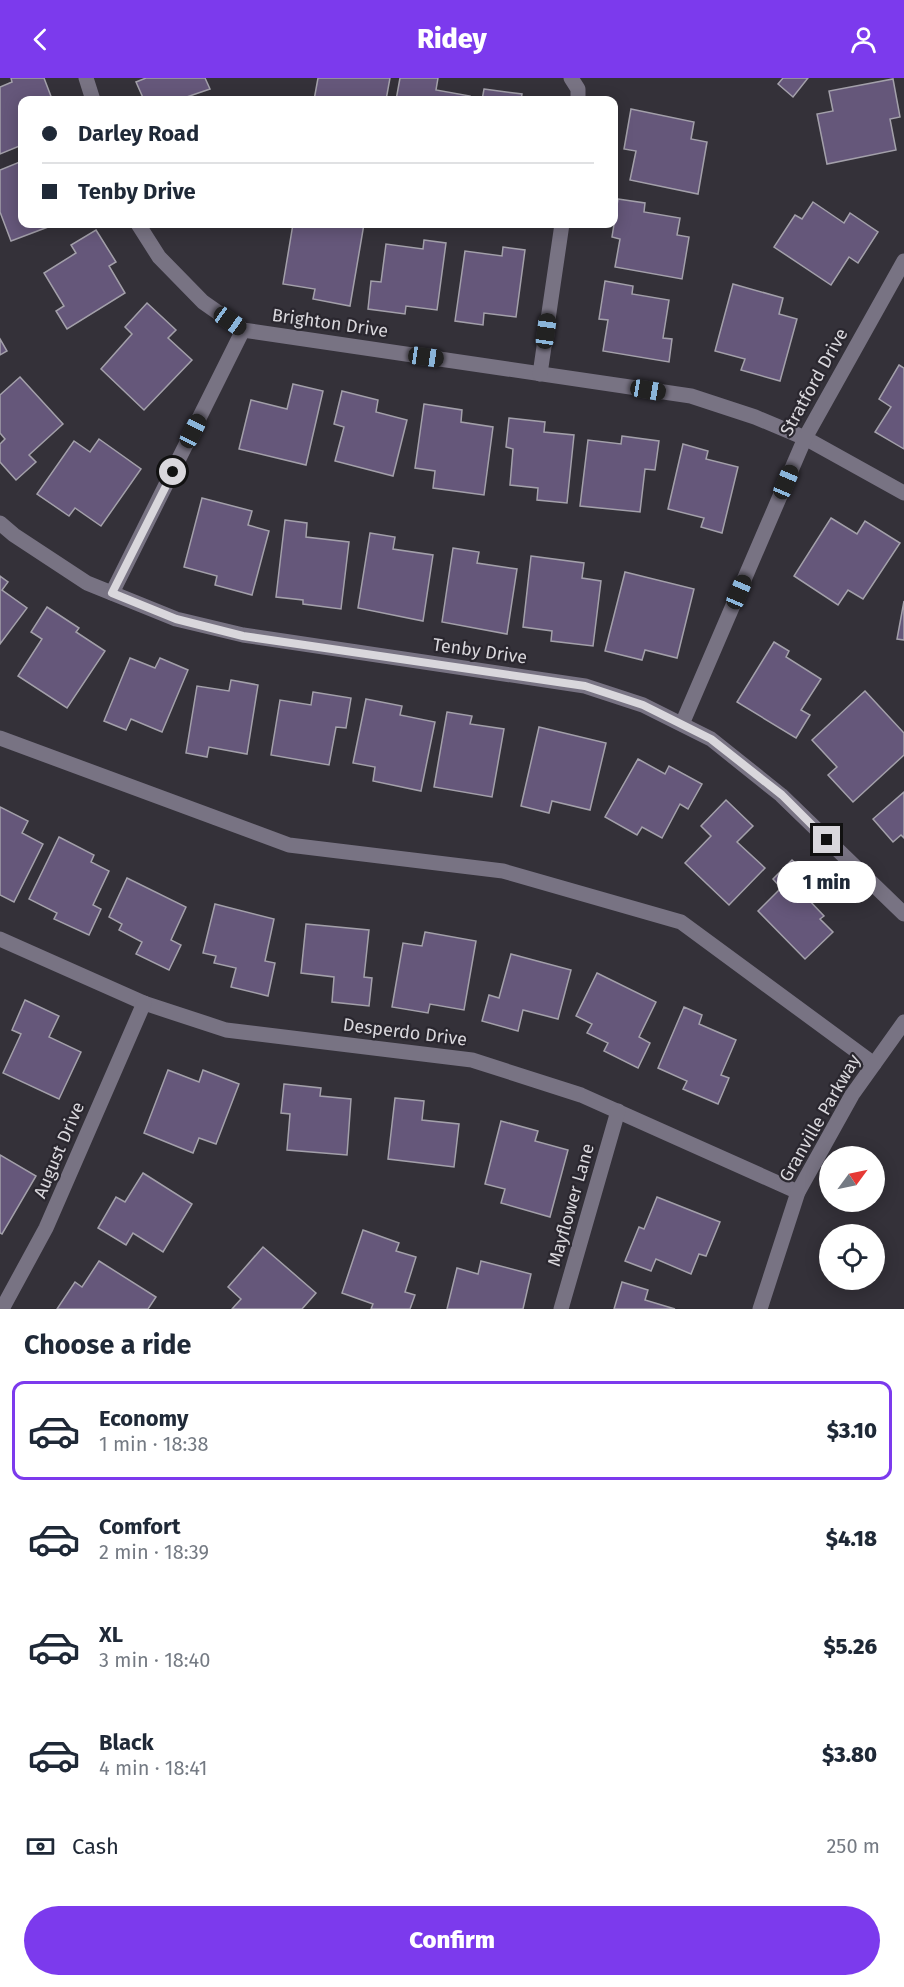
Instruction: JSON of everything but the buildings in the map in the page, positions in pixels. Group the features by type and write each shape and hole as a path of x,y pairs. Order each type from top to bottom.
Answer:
{"street":[{"path":"86,78 92,96"},
{"path":"571,78 578,89 578,96"},
{"name":"Brighton Drive","path":"141,228 159,257 203,302 243,330 691,396 756,417 805,438 904,493"},
{"path":"540,374 561,228"},
{"name":"Stratford Drive","path":"682,724 805,438 904,261"},
{"path":"112,593 243,330"},
{"name":"Tenby Drive","path":"0,523 14,536 87,583 176,619 243,636 585,686 643,705 711,739 782,795 904,914"},
{"path":"0,738 289,845 503,871 681,922 874,1064"},
{"name":"Desperdo Drive","path":"0,939 144,1003 226,1030 472,1060 581,1095 798,1192"},
{"name":"August Drive","path":"2,1309 5,1292 46,1228 144,1003"},
{"name":"Granville Parkway","path":"760,1309 798,1192 852,1095 904,1022"},
{"name":"Mayflower Lane","path":"561,1309 618,1111"}],"route":[{"path":"173,472 112,593 176,619 243,636 585,686 643,705 711,739 782,795 827,840"}]}
